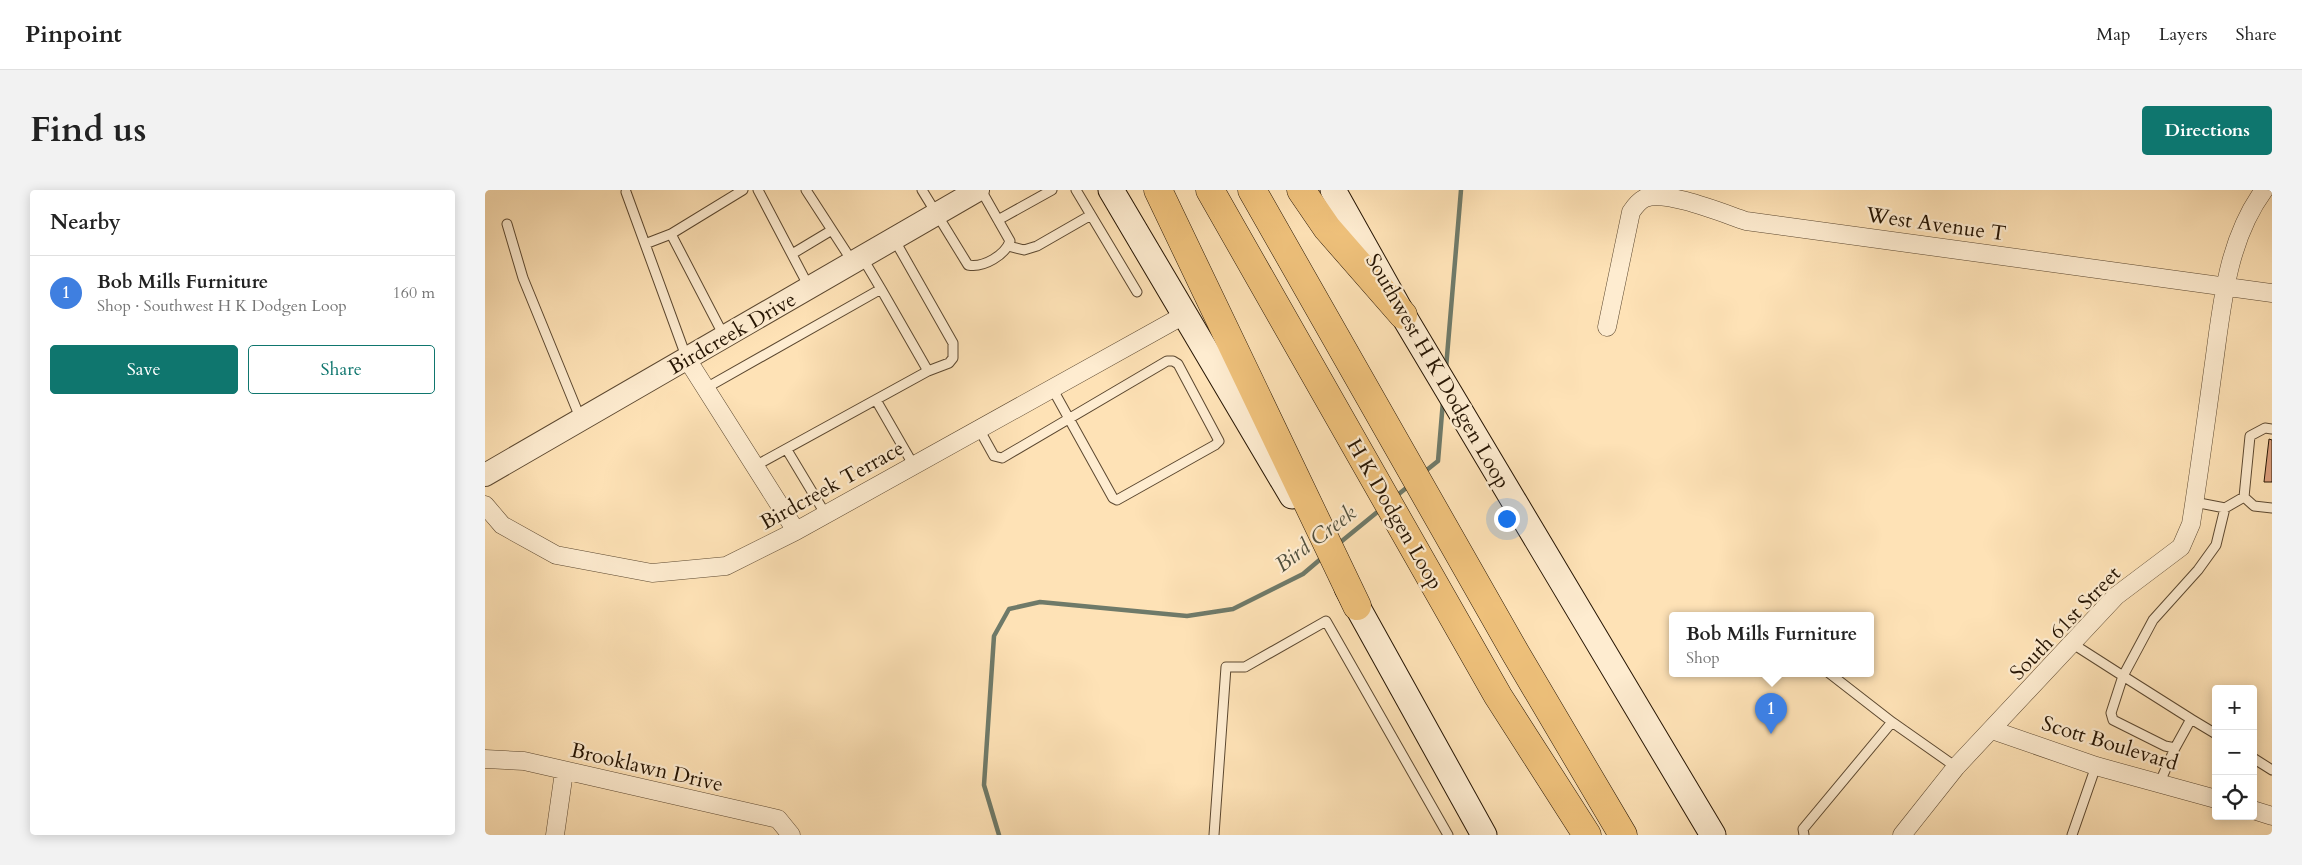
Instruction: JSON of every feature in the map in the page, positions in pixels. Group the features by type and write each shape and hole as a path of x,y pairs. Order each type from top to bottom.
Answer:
{"highway":[{"path":"1158,190 1283,468 1357,606"},
{"name":"H K Dodgen Loop","path":"1210,190 1498,696 1587,835"},
{"name":"H K Dodgen Loop","path":"1252,190 1478,587 1623,835"},
{"path":"1301,190 1327,228 1403,315"}],"main road":[{"path":"1111,190 1185,314 1283,468"},
{"name":"Southwest H K Dodgen Loop","path":"1333,190 1403,315 1713,835"},
{"path":"1357,606 1484,835"}],"street":[{"name":"Birdcreek Drive","path":"485,475 979,190"},
{"name":"South 61st Street","path":"1902,835 1956,767 2116,596 2181,547 2191,524 2225,286 2234,247 2253,205 2265,190"},
{"name":"West Avenue T","path":"1607,327 1631,212 1638,203 1653,196 1678,199 1746,221 2272,292"},
{"name":"Birdcreek Terrace","path":"485,505 502,525 556,555 652,573 726,566 797,531 1185,314"},
{"path":"687,359 797,531"},
{"name":"Scott Boulevard","path":"1992,730 2096,766 2212,798"},
{"name":"Brooklawn Drive","path":"485,759 524,761 564,772 778,819 791,835"},
{"path":"555,835 564,772"},
{"path":"2257,811 2272,816"}],"lane":[{"path":"645,244 671,234 743,190"},
{"path":"758,190 809,288"},
{"path":"806,190 832,230 881,290 928,371"},
{"path":"922,190 968,265 977,267 1006,250 1010,240 979,190"},
{"path":"999,220 1052,190"},
{"path":"1077,190 1137,292"},
{"path":"627,191 687,359"},
{"path":"1008,246 1024,250 1037,246 1091,215"},
{"path":"507,224 523,278 581,420"},
{"path":"792,254 832,230"},
{"path":"671,234 725,337"},
{"path":"755,466 928,371 949,363 953,358 953,343 894,239"},
{"path":"706,388 881,290"},
{"path":"979,430 997,458 1069,418 1167,362 1173,361 1177,364 1219,441 1117,500 1113,498 1069,418 1052,388"},
{"path":"876,400 914,466"},
{"path":"2244,497 2250,436 2265,428 2272,429"},
{"path":"787,450 826,515"},
{"path":"2194,502 2225,508 2244,497"},
{"path":"2244,497 2254,506 2272,508"},
{"path":"2175,748 2165,746 2113,720 2111,713 2123,676 2153,620 2198,570 2216,545 2225,508"},
{"path":"1214,835 1226,666 1245,667 1326,620 1448,835"},
{"path":"2073,644 2212,732"},
{"path":"1834,677 1892,722 1956,767"},
{"path":"2160,782 2175,748 2191,719"},
{"path":"1804,835 1803,829 1892,722"},
{"path":"2257,761 2272,770"},
{"path":"2072,835 2096,766"}],"building":[{"path":"2269,439 2272,440 2272,482 2264,482"}],"waterway":[{"name":"Bird Creek","path":"1446,368 1461,190"},
{"name":"Bird Creek","path":"1423,473 1438,461 1443,401"},
{"name":"Bird Creek","path":"1395,497 1410,485"},
{"name":"Bird Creek","path":"1337,545 1381,509"},
{"name":"Bird Creek","path":"999,835 984,785 994,636 1009,609 1040,602 1187,616 1233,609 1303,574 1323,557"}],"place":[{"name":"Bob Mills Furniture","path":"1771,734"}]}
